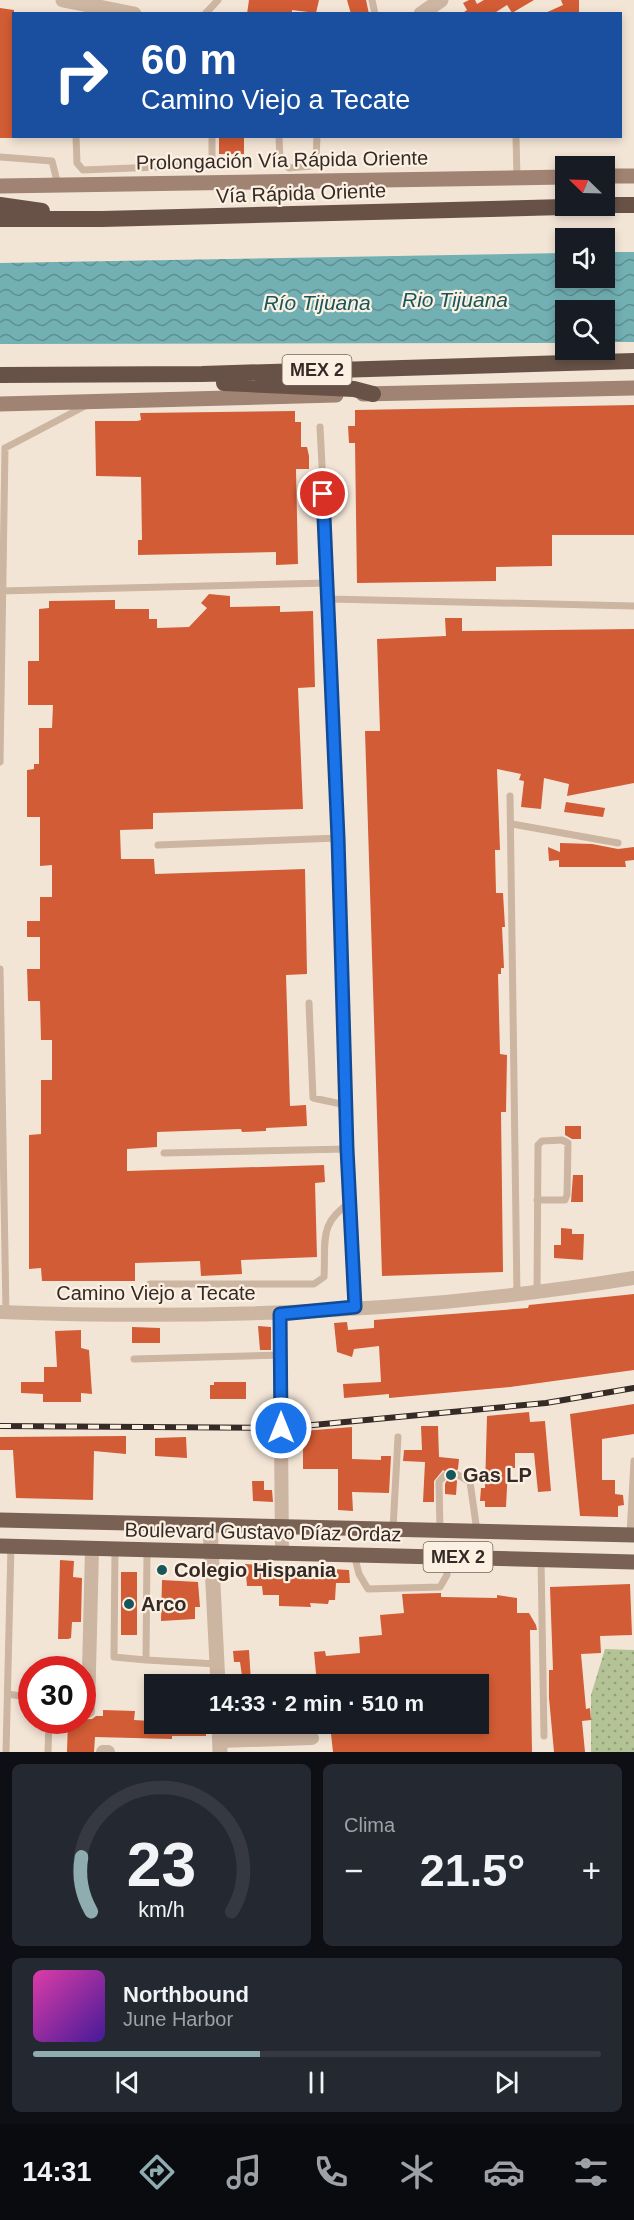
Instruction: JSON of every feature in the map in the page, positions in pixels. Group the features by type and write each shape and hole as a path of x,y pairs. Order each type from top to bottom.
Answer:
{"highway":[{"path":"0,205 102,219"},
{"name":"Vía Rápida Oriente","path":"615,206 634,205"},
{"name":"Vía Rápida Oriente","path":"0,219 102,219 555,207"},
{"name":"MEX 2","path":"0,375 202,374 634,361"},
{"path":"202,374 218,383 354,389 373,394"}],"main road":[{"path":"615,176 634,176"},
{"name":"Prolongación Vía Rápida Oriente","path":"0,186 555,177"},
{"path":"0,404 634,387"},
{"name":"Boulevard Gustavo Díaz Ordaz","path":"0,1520 632,1534"},
{"name":"Boulevard Gustavo Díaz Ordaz","path":"5,1546 634,1562"}],"street":[{"path":"63,0 126,8"},
{"path":"424,12 441,0"},
{"name":"Camino Viejo a Tecate","path":"3,1312 280,1314 537,1294 634,1278"},
{"path":"280,1314 282,1552"},
{"path":"210,1526 218,1674"},
{"path":"89,1656 92,1549"},
{"path":"220,1747 312,1738"},
{"path":"103,1752 108,1752"}],"lane":[{"path":"207,12 218,0"},
{"path":"76,138 76,163 82,170 207,165 212,157 212,138"},
{"path":"279,138 280,161 289,168 312,166 316,160 317,138"},
{"path":"516,138 517,178"},
{"path":"0,157 51,161 58,185"},
{"path":"0,762 3,447 91,403"},
{"path":"320,427 329,599 347,1149 355,1307"},
{"path":"1,591 328,583"},
{"path":"329,599 634,606"},
{"path":"510,796 517,1296"},
{"path":"512,824 618,843"},
{"path":"158,845 338,838"},
{"path":"0,969 3,1312"},
{"path":"309,1003 313,1098 346,1105"},
{"path":"537,1200 565,1200 568,1143 562,1140 542,1141 538,1145 537,1200 537,1294"},
{"path":"164,1153 347,1149"},
{"path":"150,1284 314,1284 324,1276 327,1226 335,1213 351,1202"},
{"path":"134,1359 281,1355"},
{"path":"393,1529 398,1437"},
{"path":"632,1534 634,1461"},
{"path":"440,1530 439,1482 445,1474"},
{"path":"458,1475 470,1482 477,1531"},
{"path":"5,1546 8,1694 6,1752"},
{"path":"115,1550 114,1657 217,1664"},
{"path":"146,1660 147,1551"},
{"path":"354,1554 359,1574 368,1589 440,1587 447,1575 446,1557"},
{"path":"541,1559 544,1736"},
{"path":"8,1694 18,1696"},
{"path":"48,1752 49,1734"}],"green space":[{"path":"605,1649 634,1650 634,1752 591,1752 591,1695"}],"water":[{"name":"Rio Tijuana","path":"615,252 634,252 634,342 615,342 615,300 555,300 555,343 0,344 0,263 555,253 555,288 615,288"}],"building":[{"path":"249,0 319,0 316,12 292,10 292,12 247,12"},
{"path":"347,0 366,0 369,12 350,12"},
{"path":"469,0 475,0 477,4 484,0 534,0 514,12 507,5 496,12 464,12 467,10 463,3"},
{"path":"561,0 579,0 579,12 547,12 563,5"},
{"path":"0,8 14,10 14,12 12,12 12,138 0,138"},
{"path":"219,138 244,138 244,154 219,154"},
{"path":"634,405 634,535 552,535 552,566 496,567 496,581 357,583 355,443 349,443 348,426 355,426 355,410"},
{"path":"295,411 295,422 301,422 301,447 307,447 309,456 309,469 296,469 298,564 276,565 276,552 138,555 138,540 142,540 141,477 96,476 95,421 137,421 141,420 140,413"},
{"path":"209,594 230,596 230,607 280,606 280,612 313,611 315,687 298,688 303,809 153,813 153,829 120,830 121,859 154,859 155,874 305,869 307,974 286,975 290,1106 306,1105 307,1126 242,1132 241,1129 157,1132 157,1147 127,1149 127,1171 324,1165 325,1182 315,1183 317,1257 241,1260 242,1274 201,1276 200,1261 135,1263 135,1281 42,1281 41,1268 29,1269 29,1135 41,1134 41,1080 52,1080 52,1040 41,1040 40,1001 28,1001 27,969 40,969 40,937 27,937 27,921 40,921 40,897 52,897 52,865 40,866 40,817 27,817 27,770 34,769 34,764 39,764 39,728 52,728 53,705 28,705 28,661 39,661 39,609 49,608 49,601 115,600 115,609 149,609 149,619 157,619 157,628 189,627 207,608 201,603"},
{"path":"445,618 462,618 462,631 634,629 634,783 567,796 569,784 544,778 541,809 521,807 524,781 519,780 521,774 497,769 500,850 495,850 496,893 503,893 505,927 502,927 504,968 501,968 501,974 498,974 500,1054 507,1055 506,1112 501,1112 503,1272 382,1276 365,731 380,731 377,639 446,636"},
{"path":"566,802 605,808 603,817 564,812"},
{"path":"560,843 592,844 618,849 634,847 634,860 625,861 626,867 559,867 559,860 549,861 548,847 560,852"},
{"path":"565,1126 581,1126 581,1139 572,1139 565,1135"},
{"path":"573,1175 583,1175 583,1202 571,1202"},
{"path":"561,1228 572,1229 572,1234 584,1234 583,1260 554,1258 554,1245 561,1245"},
{"path":"634,1294 634,1370 510,1387 389,1398 389,1394 344,1398 343,1384 381,1382 379,1346 354,1349 352,1357 337,1352 334,1323 347,1322 348,1330 374,1328 374,1320 528,1308 529,1305"},
{"path":"258,1326 271,1327 271,1350 260,1350"},
{"path":"132,1327 160,1328 160,1343 132,1343"},
{"path":"81,1330 81,1348 89,1350 92,1394 81,1393 81,1402 43,1402 43,1394 21,1393 21,1382 44,1382 44,1367 57,1367 55,1331"},
{"path":"214,1382 246,1382 246,1399 210,1399 210,1385 214,1385"},
{"path":"634,1404 634,1434 602,1439 602,1480 615,1480 615,1494 623,1495 624,1505 618,1506 618,1517 580,1516 570,1414"},
{"path":"529,1412 530,1422 545,1421 551,1491 538,1492 534,1453 515,1453 515,1468 508,1468 506,1507 485,1507 485,1501 480,1501 481,1488 485,1488 487,1416"},
{"path":"421,1426 438,1426 439,1457 459,1459 458,1469 452,1474 457,1481 456,1495 445,1494 445,1484 450,1474 443,1470 434,1481 434,1502 423,1502 425,1462 403,1461 404,1450 422,1450"},
{"path":"352,1427 352,1459 381,1460 381,1456 391,1456 389,1493 352,1492 353,1511 338,1510 338,1469 303,1469 303,1431"},
{"path":"126,1436 126,1454 94,1451 93,1500 16,1498 13,1450 0,1450 0,1437"},
{"path":"186,1437 187,1458 155,1456 155,1438"},
{"path":"252,1481 264,1481 264,1490 272,1490 273,1502 253,1501"},
{"path":"60,1560 74,1561 73,1577 82,1578 81,1622 72,1622 71,1638 68,1639 58,1639"},
{"path":"245,1564 349,1570 350,1583 336,1583 335,1600 329,1600 328,1604 310,1603 311,1607 279,1606 279,1595 263,1595 262,1586 247,1586"},
{"name":"Arco","path":"121,1572 137,1572 137,1635 121,1635"},
{"path":"162,1580 198,1582 200,1607 195,1607 195,1619 161,1621"},
{"path":"630,1584 632,1635 600,1636 601,1653 581,1654 586,1709 590,1708 591,1720 582,1721 585,1752 554,1752 549,1698 549,1670 553,1670 550,1587"},
{"path":"441,1593 441,1597 497,1598 497,1595 517,1598 517,1613 529,1613 537,1630 530,1630 532,1752 333,1752 331,1734 489,1734 489,1674 316,1674 314,1652 325,1651 326,1656 360,1653 359,1637 382,1635 380,1615 404,1613 402,1594"},
{"path":"249,1650 250,1674 242,1674 240,1662 234,1662 233,1651"},
{"path":"103,1710 135,1711 134,1720 144,1721 144,1734 206,1734 206,1736 172,1736 172,1739 95,1737 94,1752 67,1752 68,1734 96,1734 96,1716 103,1716"}],"railway":[{"path":"0,1426 281,1428 546,1403 634,1388"}],"place":[{"name":"Gas LP","path":"451,1475"},
{"name":"Colegio Hispania","path":"162,1570"},
{"name":"Arco","path":"129,1604"}],"route":[{"path":"281,1428 280,1314 355,1307 347,1149 329,599 323,494"}],"water label":[{"name":"Río Tijuana","path":"317,302"}]}
